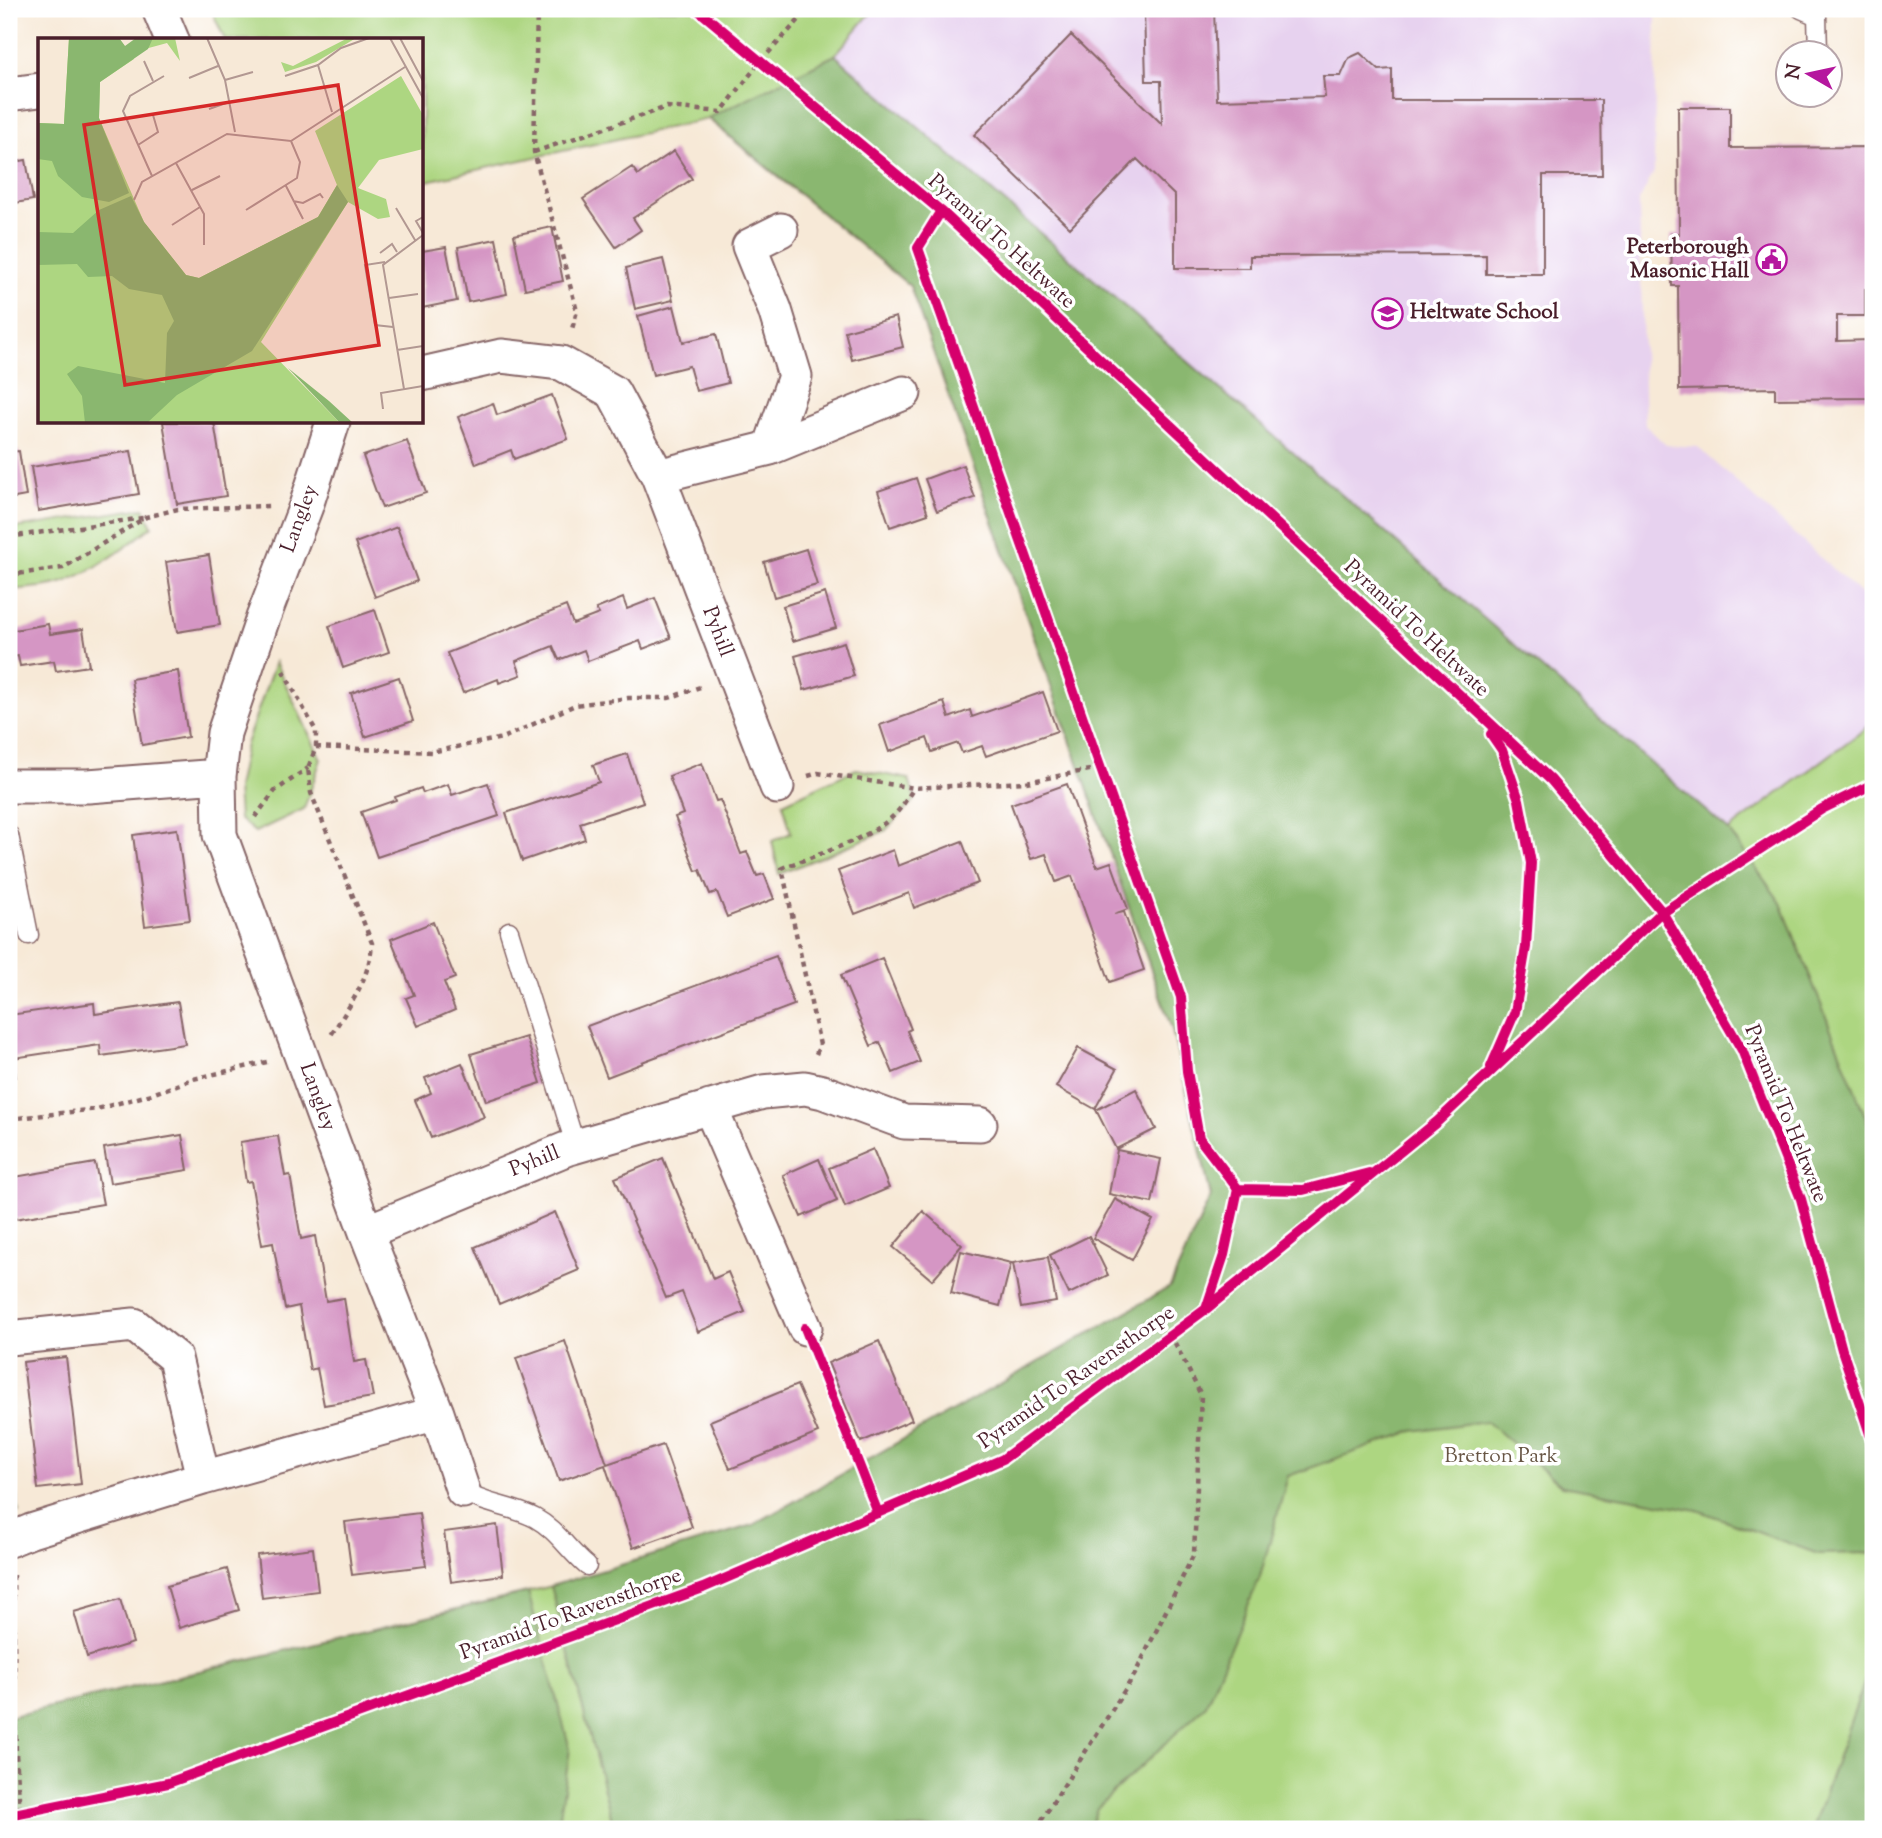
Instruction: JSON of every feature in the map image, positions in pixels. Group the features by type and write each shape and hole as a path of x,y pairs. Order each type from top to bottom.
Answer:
{"street":[{"path":"159,9 171,38"},
{"path":"9,94 38,90"},
{"path":"769,448 795,376 775,310 749,246 781,230"},
{"name":"Pyhill","path":"424,374 501,355 561,363 613,392 659,476 777,787"},
{"path":"659,476 769,448 904,393"},
{"name":"Langley","path":"331,424 306,506 263,618 225,733 219,776 220,835 366,1232 437,1413 463,1491"},
{"path":"9,786 88,786 219,776"},
{"name":"Pyhill","path":"366,1232 566,1149 763,1092 805,1088 904,1122 980,1124"},
{"path":"710,1107 805,1328"},
{"path":"9,1338 134,1325 175,1358 203,1478"},
{"path":"11,1555 31,1531 203,1478 437,1413"}],"lane":[{"path":"1801,9 1817,16 1818,38"},
{"path":"9,835 29,935"},
{"path":"509,931 576,1147"},
{"path":"463,1491 475,1499 532,1517 552,1529 587,1566"}],"path":[{"path":"537,9 534,152 577,311 561,363"},
{"path":"534,152 667,107 721,112 760,62 809,9"},
{"path":"750,53 771,71"},
{"path":"9,537 146,517 178,509 306,506"},
{"path":"9,575 63,568 146,517"},
{"path":"9,1119 97,1108 152,1094 193,1079 301,1054 325,1044 358,991 370,963 372,943 311,793 308,768 316,747 316,732 282,670"},
{"path":"316,747 431,752 503,738 575,705 628,698 669,698 734,674"},
{"path":"1096,755 1105,780"},
{"path":"220,835 248,827 275,791 308,768"},
{"path":"777,787 818,773 914,788 1026,782 1100,768"},
{"path":"805,1088 820,1045 782,868 850,842 879,826 897,812 914,788"},
{"path":"1036,1829 1135,1674 1194,1554 1201,1395 1176,1332"},
{"path":"11,1555 15,1636 14,1814 33,1810"}],"shaded area":[{"name":"Heltwate School","path":"874,9 1656,9 1654,172 1639,201 1645,425 1666,445 1698,447 1873,605 1873,723 1729,831 835,55"}],"green space":[{"name":"Bretton Park","path":"211,9 874,9 835,55 1728,831 1873,723 1873,1829 9,1829 9,1717 577,1580 753,1525 1170,1287 1211,1196 1172,1029 910,286 708,119 424,182 424,38 224,38"},
{"name":"Bretton Park","path":"835,55 1729,831 1781,903 1873,1136 1873,1553 1818,1554 1697,1510 1562,1486 1486,1421 1413,1431 1288,1476 1260,1577 1206,1705 1097,1808 1090,1829 614,1828 551,1586 753,1525 1170,1287 1211,1196 1172,1029 910,286 708,118"},
{"path":"144,508 152,526 102,563 62,583 9,590 9,529"},
{"path":"275,662 321,759 304,809 255,832 239,819 237,788 246,744"},
{"path":"856,769 909,779 915,800 885,831 779,874 772,841 791,833 783,803"},
{"path":"9,1458 19,1512 9,1513"},
{"path":"528,1592 570,1749 558,1829 9,1829 9,1717"},
{"path":"1873,1658 1873,1829 1812,1829"}],"building":[{"path":"1144,9 1214,9 1217,100 1325,97 1323,76 1341,76 1349,58 1360,53 1379,70 1392,69 1392,100 1601,100 1602,175 1543,175 1543,274 1486,274 1486,255 1250,256 1250,268 1175,268 1175,196 1137,159 1070,228 974,135 1071,35 1162,124 1161,81 1146,81"},
{"name":"Peterborough Masonic Hall","path":"1678,107 1730,107 1730,148 1873,147 1873,289 1865,289 1865,316 1837,316 1837,341 1870,340 1870,398 1775,399 1775,388 1679,390 1678,286 1672,286 1671,234 1679,234"},
{"path":"674,151 692,179 633,218 641,230 616,247 583,199 632,167 638,175"},
{"path":"26,160 33,200 9,204 9,163"},
{"path":"552,227 563,281 525,289 514,235"},
{"path":"496,239 507,294 468,302 458,247"},
{"path":"446,247 457,301 424,308 424,251"},
{"path":"663,259 673,300 635,309 626,268"},
{"path":"674,306 683,342 716,334 728,383 696,391 689,366 653,375 638,316"},
{"path":"896,317 903,347 852,360 845,331"},
{"path":"552,395 568,439 514,459 511,450 476,464 458,417 493,403 497,415"},
{"path":"163,424 214,424 226,496 177,504"},
{"path":"407,441 426,493 382,508 363,456"},
{"path":"19,451 26,496 9,499 9,452"},
{"path":"131,451 139,494 38,511 31,467"},
{"path":"963,465 975,498 937,511 925,479"},
{"path":"916,478 928,514 890,527 878,491"},
{"path":"397,527 417,581 375,597 355,543"},
{"path":"806,549 817,585 774,597 764,562"},
{"path":"209,555 220,625 177,632 166,562"},
{"path":"825,593 836,628 793,641 783,606"},
{"path":"623,598 627,609 655,598 671,638 643,649 640,641 588,661 584,650 559,660 553,646 516,661 521,675 499,683 498,679 463,693 447,653 566,606 573,624 599,614 596,609"},
{"path":"375,610 389,652 343,668 329,626"},
{"path":"9,619 12,619 14,630 48,624 50,634 83,629 89,666 56,671 54,661 20,666 18,656 9,657"},
{"path":"844,642 854,676 804,690 795,656"},
{"path":"178,671 188,737 142,745 131,679"},
{"path":"399,677 413,721 365,737 351,693"},
{"path":"1043,692 1057,731 986,756 982,746 962,753 958,743 932,752 927,738 889,752 880,725 944,702 949,718 970,710 972,717"},
{"path":"627,754 643,802 580,823 585,839 522,861 506,813 599,782 593,765"},
{"path":"702,763 716,801 720,800 741,854 747,852 757,876 764,874 774,899 727,917 717,892 710,894 700,870 696,871 675,817 683,814 669,776"},
{"path":"488,783 499,816 377,857 361,812 421,788 423,793 448,784 452,795"},
{"path":"1067,784 1097,867 1111,862 1128,909 1114,914 1124,912 1144,970 1110,982 1072,876 1056,882 1046,854 1031,859 1011,804"},
{"path":"177,829 190,920 145,926 133,835"},
{"path":"962,841 978,883 914,908 909,893 855,914 838,871 893,850 898,866"},
{"path":"433,922 455,978 444,982 455,1010 418,1026 406,998 414,995 391,939"},
{"path":"776,956 794,1005 607,1077 587,1026"},
{"path":"882,958 911,1029 907,1031 920,1062 893,1073 880,1042 871,1046 841,975"},
{"path":"178,1002 185,1044 101,1056 100,1045 13,1058 16,1077 9,1078 9,1015 94,1003 95,1014"},
{"path":"526,1037 541,1083 486,1101 471,1054"},
{"path":"1078,1048 1117,1069 1095,1109 1056,1087"},
{"path":"462,1063 484,1117 431,1138 415,1100 431,1093 425,1078"},
{"path":"1136,1089 1156,1129 1116,1149 1096,1110"},
{"path":"182,1135 188,1170 110,1183 104,1148"},
{"path":"278,1136 285,1176 290,1175 301,1239 315,1236 326,1301 344,1298 354,1362 366,1360 373,1397 324,1405 317,1368 310,1370 299,1306 285,1309 273,1243 262,1245 251,1181 246,1182 240,1142"},
{"path":"873,1149 889,1188 845,1207 829,1168"},
{"path":"1117,1150 1161,1159 1152,1203 1109,1194"},
{"path":"663,1158 713,1279 728,1272 745,1312 698,1332 682,1292 666,1298 615,1178"},
{"path":"819,1159 837,1201 801,1217 783,1175"},
{"path":"95,1163 103,1204 9,1220 9,1178"},
{"path":"1115,1199 1153,1220 1132,1260 1093,1238"},
{"path":"923,1211 962,1245 932,1280 893,1247"},
{"path":"555,1212 579,1270 499,1304 475,1247"},
{"path":"1089,1236 1108,1275 1069,1294 1050,1255"},
{"path":"961,1251 1011,1263 1000,1306 951,1293"},
{"path":"1048,1257 1056,1302 1021,1308 1013,1263"},
{"path":"565,1341 607,1464 663,1445 692,1527 633,1548 605,1465 559,1481 516,1358"},
{"path":"879,1341 912,1420 861,1442 828,1363"},
{"path":"66,1357 81,1484 38,1489 23,1362"},
{"path":"797,1385 818,1433 730,1469 710,1421"},
{"path":"419,1513 426,1566 352,1575 345,1522"},
{"path":"497,1525 503,1575 451,1582 444,1532"},
{"path":"313,1548 318,1591 262,1598 257,1555"},
{"path":"227,1569 239,1610 179,1628 167,1586"},
{"path":"120,1599 133,1643 87,1657 74,1612"}],"cycle path":[{"name":"Pyramid To Heltwate","path":"697,9 941,211 1551,780 1662,912 1742,1050 1801,1199 1842,1350 1873,1443"},
{"name":"Pyramid To Heltwate","path":"941,211 918,248 1181,997 1187,1071 1199,1138 1238,1189 1224,1255 1206,1309"},
{"path":"1491,734 1502,750 1519,800 1531,863 1526,947 1515,1012 1491,1067"},
{"name":"Pyramid To Ravensthorpe","path":"9,1815 168,1783 703,1588 1003,1459 1206,1309 1438,1121 1657,916 1822,809 1873,784"},
{"path":"1238,1189 1303,1190 1369,1173"},
{"path":"805,1328 878,1513"}],"place":[{"name":"Peterborough Masonic Hall","path":"1772,260"},
{"name":"Heltwate School","path":"1387,313"}]}
